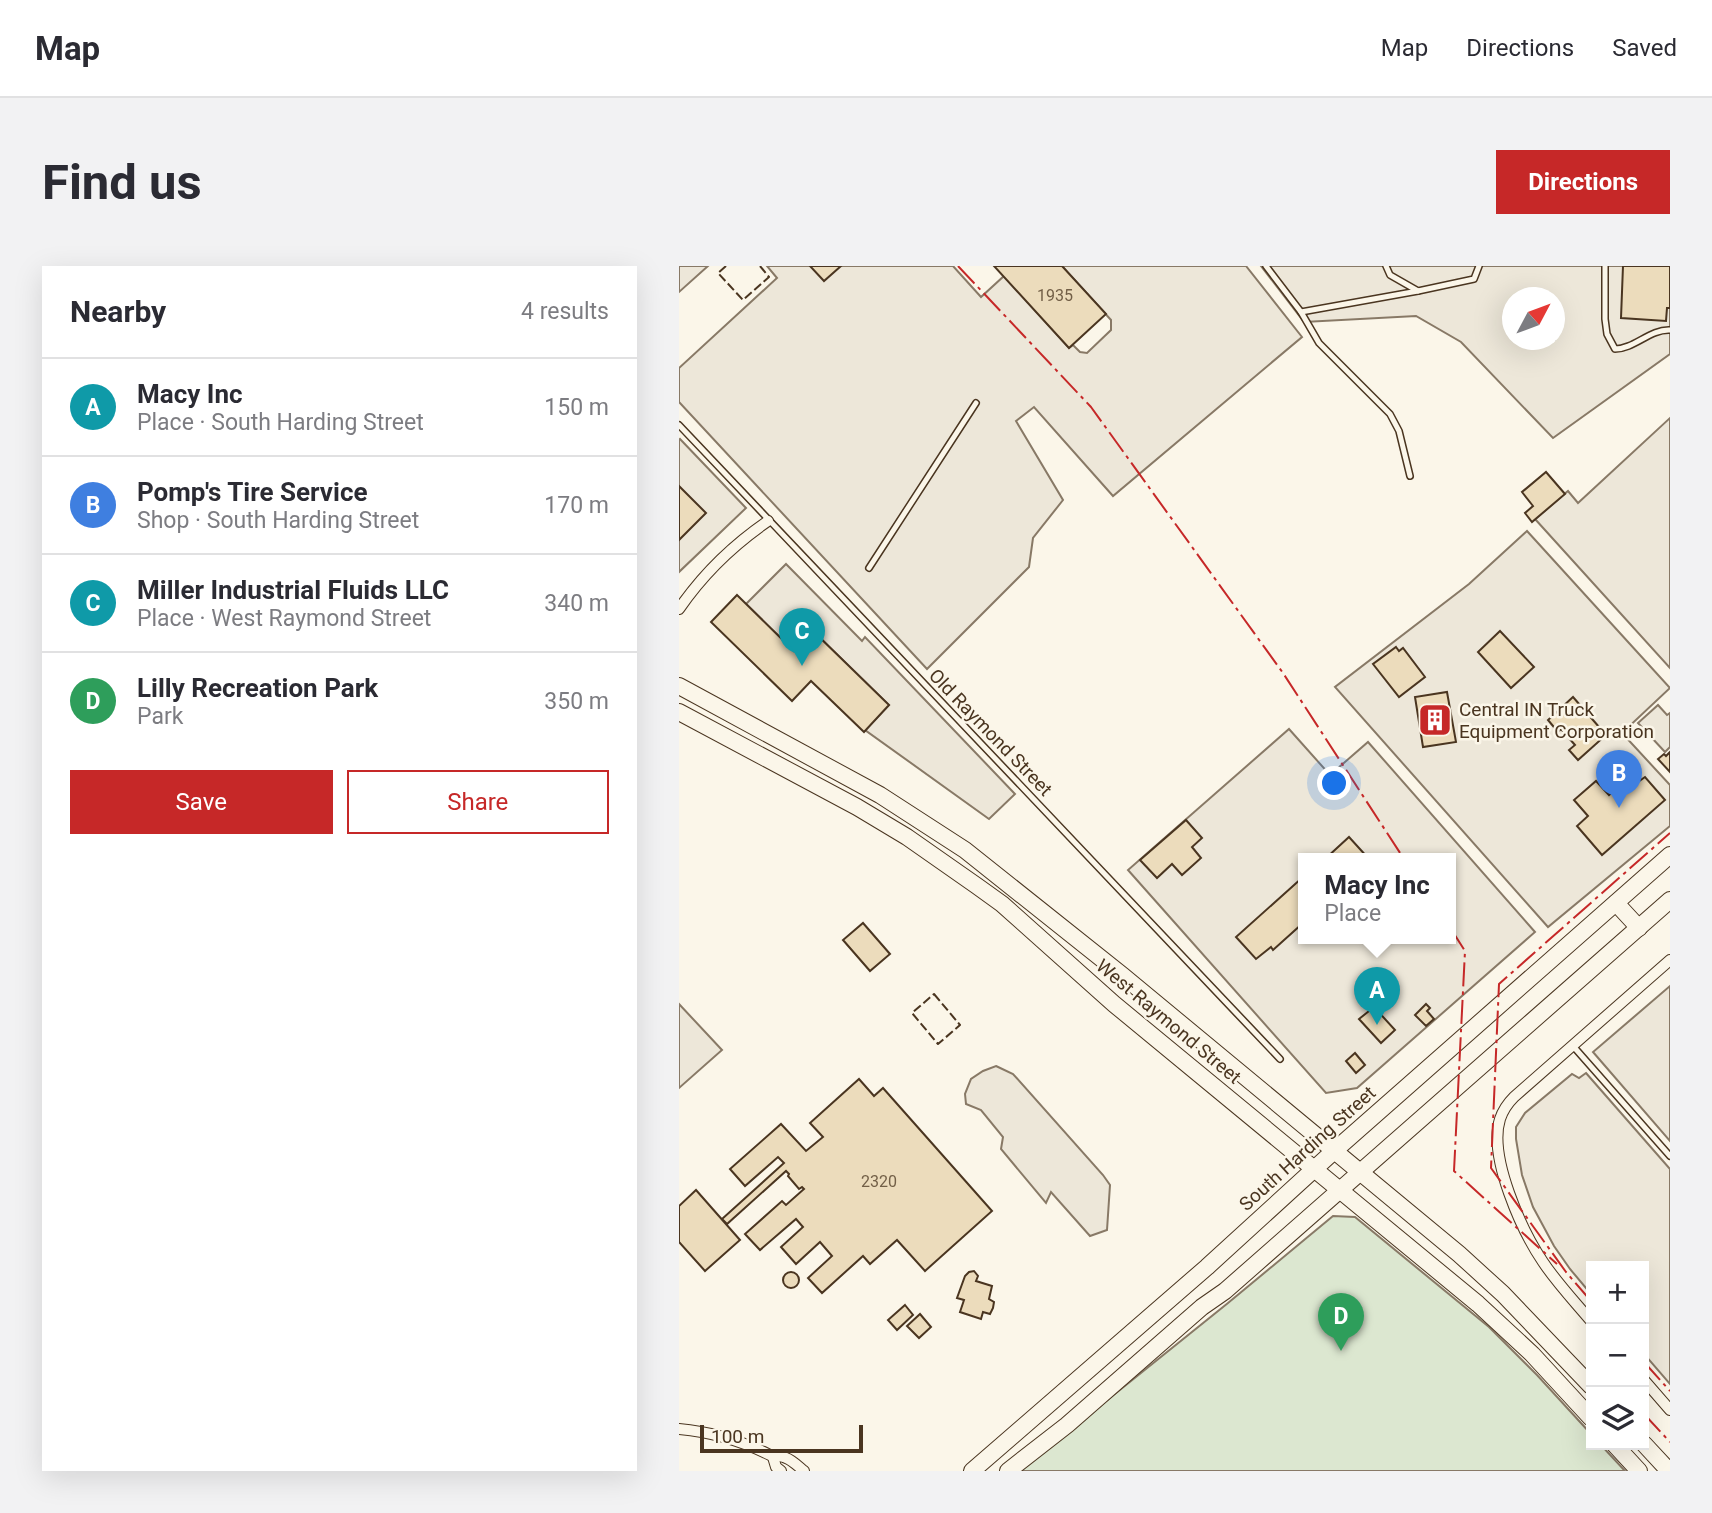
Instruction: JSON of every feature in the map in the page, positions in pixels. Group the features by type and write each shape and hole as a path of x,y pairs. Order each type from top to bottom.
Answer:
{"main road":[{"name":"West Raymond Street","path":"679,686 880,795 965,850 1459,1254 1503,1294 1586,1381"},
{"name":"West Raymond Street","path":"679,712 865,812 907,837 1002,904 1114,1004 1505,1328 1586,1413"},
{"name":"South Harding Street","path":"972,1471 1670,855"},
{"path":"1008,1471 1067,1425 1202,1307 1225,1291 1670,900"},
{"path":"1616,903 1639,928"},
{"path":"1138,1326 1153,1349"},
{"path":"1649,1449 1669,1471"},
{"path":"1620,1450 1639,1471"}],"street":[{"path":"679,609 728,552 768,521"},
{"path":"1586,1315 1552,1275 1524,1229 1506,1183 1497,1138 1499,1121 1509,1102 1670,960"},
{"path":"1649,1386 1670,1410"},
{"path":"679,1429 733,1438 773,1457 786,1457 804,1471"},
{"path":"773,1457 776,1467 781,1471"}],"lane":[{"path":"1266,266 1301,312 1319,343 1390,414 1399,430 1409,476"},
{"path":"1386,266 1391,275 1418,291"},
{"path":"1301,312 1474,279 1479,266"},
{"path":"1605,266 1605,319 1607,334 1615,349 1623,349 1638,340 1670,330"},
{"path":"869,568 976,403"},
{"name":"Old Raymond Street","path":"679,425 1280,1059"},
{"path":"1573,1045 1670,1156"}],"green space":[{"path":"1333,1216 1355,1217 1489,1327 1586,1429 1586,1450 1606,1450 1625,1471 1019,1471"}],"shaded area":[{"path":"679,266 708,266 679,292"},
{"path":"767,266 953,266 981,297 1004,276 1069,348 1073,345 1080,352 1087,353 1111,330 1111,320 1062,266 1246,266 1302,337 1113,496 1034,407 1016,421 1063,500 1033,538 1029,567 927,669 679,402 679,368 777,278"},
{"path":"1261,266 1670,266 1670,354 1553,438 1461,342 1416,316 1304,322"},
{"path":"1670,418 1670,668 1535,519 1568,491 1578,503"},
{"path":"679,440 746,508 679,572"},
{"path":"1527,531 1670,688 1622,733 1670,785 1670,826 1548,927 1335,687 1469,584"},
{"path":"786,564 862,641 865,637 1015,794 989,819 865,730 889,705 814,632 794,651 746,604"},
{"path":"1658,705 1667,715 1670,713 1670,747 1665,752 1638,723"},
{"path":"1289,729 1330,775 1368,742 1535,932 1357,1088 1326,1093 1128,870"},
{"path":"1670,986 1670,1141 1593,1052"},
{"path":"679,1004 722,1050 679,1088"},
{"path":"996,1066 1013,1074 1110,1185 1107,1230 1090,1236 1051,1192 1046,1203 1001,1149 1003,1137 981,1110 966,1104 965,1094 971,1079"},
{"path":"1586,1073 1670,1169 1670,1384 1649,1360 1649,1261 1586,1261 1586,1288 1554,1246 1533,1207 1522,1175 1516,1127 1525,1113 1572,1074 1579,1078"}],"building":[{"path":"810,266 841,266 824,281"},
{"path":"994,266 1062,266 1106,314 1069,348"},
{"path":"1623,266 1670,266 1670,308 1667,308 1666,321 1621,318"},
{"path":"1546,472 1565,494 1532,522 1525,513 1533,506 1522,492"},
{"path":"679,486 706,513 679,540"},
{"path":"737,595 794,651 813,631 889,705 864,732 811,681 792,701 711,622"},
{"path":"1500,631 1534,667 1511,688 1478,652"},
{"path":"1396,647 1399,651 1403,648 1425,677 1399,697 1373,664"},
{"name":"Central IN Truck Equipment Corporation","path":"1447,692 1456,742 1423,747 1415,697"},
{"path":"1573,697 1606,735 1578,760 1569,750 1575,745 1561,729 1558,732 1548,720"},
{"path":"1670,752 1670,772 1658,759"},
{"path":"1632,775 1638,782 1645,777 1665,800 1602,855 1577,826 1588,816 1574,800 1596,781 1609,795"},
{"path":"1186,820 1202,838 1192,847 1201,858 1182,875 1172,864 1157,878 1140,860"},
{"path":"1349,837 1364,853 1332,853"},
{"path":"1298,881 1298,928 1273,950 1271,947 1256,959 1236,937"},
{"path":"863,923 890,954 870,971 843,940"},
{"path":"1426,1004 1430,1008 1427,1011 1434,1019 1426,1026 1415,1015"},
{"path":"1374,1007 1395,1030 1381,1043 1359,1019"},
{"path":"1355,1053 1365,1065 1356,1073 1346,1061"},
{"path":"859,1079 874,1096 883,1088 992,1211 925,1271 897,1240 870,1264 863,1256 822,1293 808,1278 832,1256 820,1242 796,1264 781,1247 803,1227 796,1219 760,1250 745,1234 782,1201 786,1205 804,1189 799,1189 786,1171 727,1224 722,1219 784,1163 778,1157 745,1186 730,1169 781,1124 806,1151 823,1137 810,1123"},
{"path":"696,1190 740,1240 705,1271 679,1242 679,1206"},
{"path":"974,1271 978,1276 976,1281 992,1286 989,1299 994,1302 993,1308 990,1314 983,1312 981,1319 960,1312 964,1300 957,1298 965,1276"},
{"path":"791,1272 797,1274 797,1286 791,1288 785,1286 783,1280 785,1274"},
{"path":"905,1305 913,1315 897,1330 888,1320"},
{"path":"920,1314 931,1327 919,1338 907,1326"}],"fence":[{"path":"726,266 718,273 743,300 769,277 760,266"},
{"path":"934,994 960,1025 938,1044 912,1013 934,994"}],"power":[{"path":"958,266 1091,407 1283,673 1400,853"},
{"path":"1586,1295 1566,1272 1491,1168 1499,984 1670,833"},
{"path":"1456,937 1465,951 1454,1171 1557,1264"},
{"path":"1649,1368 1670,1391"},
{"path":"1649,1419 1670,1442"}],"place":[{"name":"Miller Industrial Fluids LLC","path":"802,666"},
{"name":"Central IN Truck Equipment Corporation","path":"1435,720"},
{"name":"Pomp's Tire Service","path":"1619,808"},
{"name":"Macy Inc","path":"1377,1025"},
{"name":"Lilly Recreation Park","path":"1341,1351"}]}
